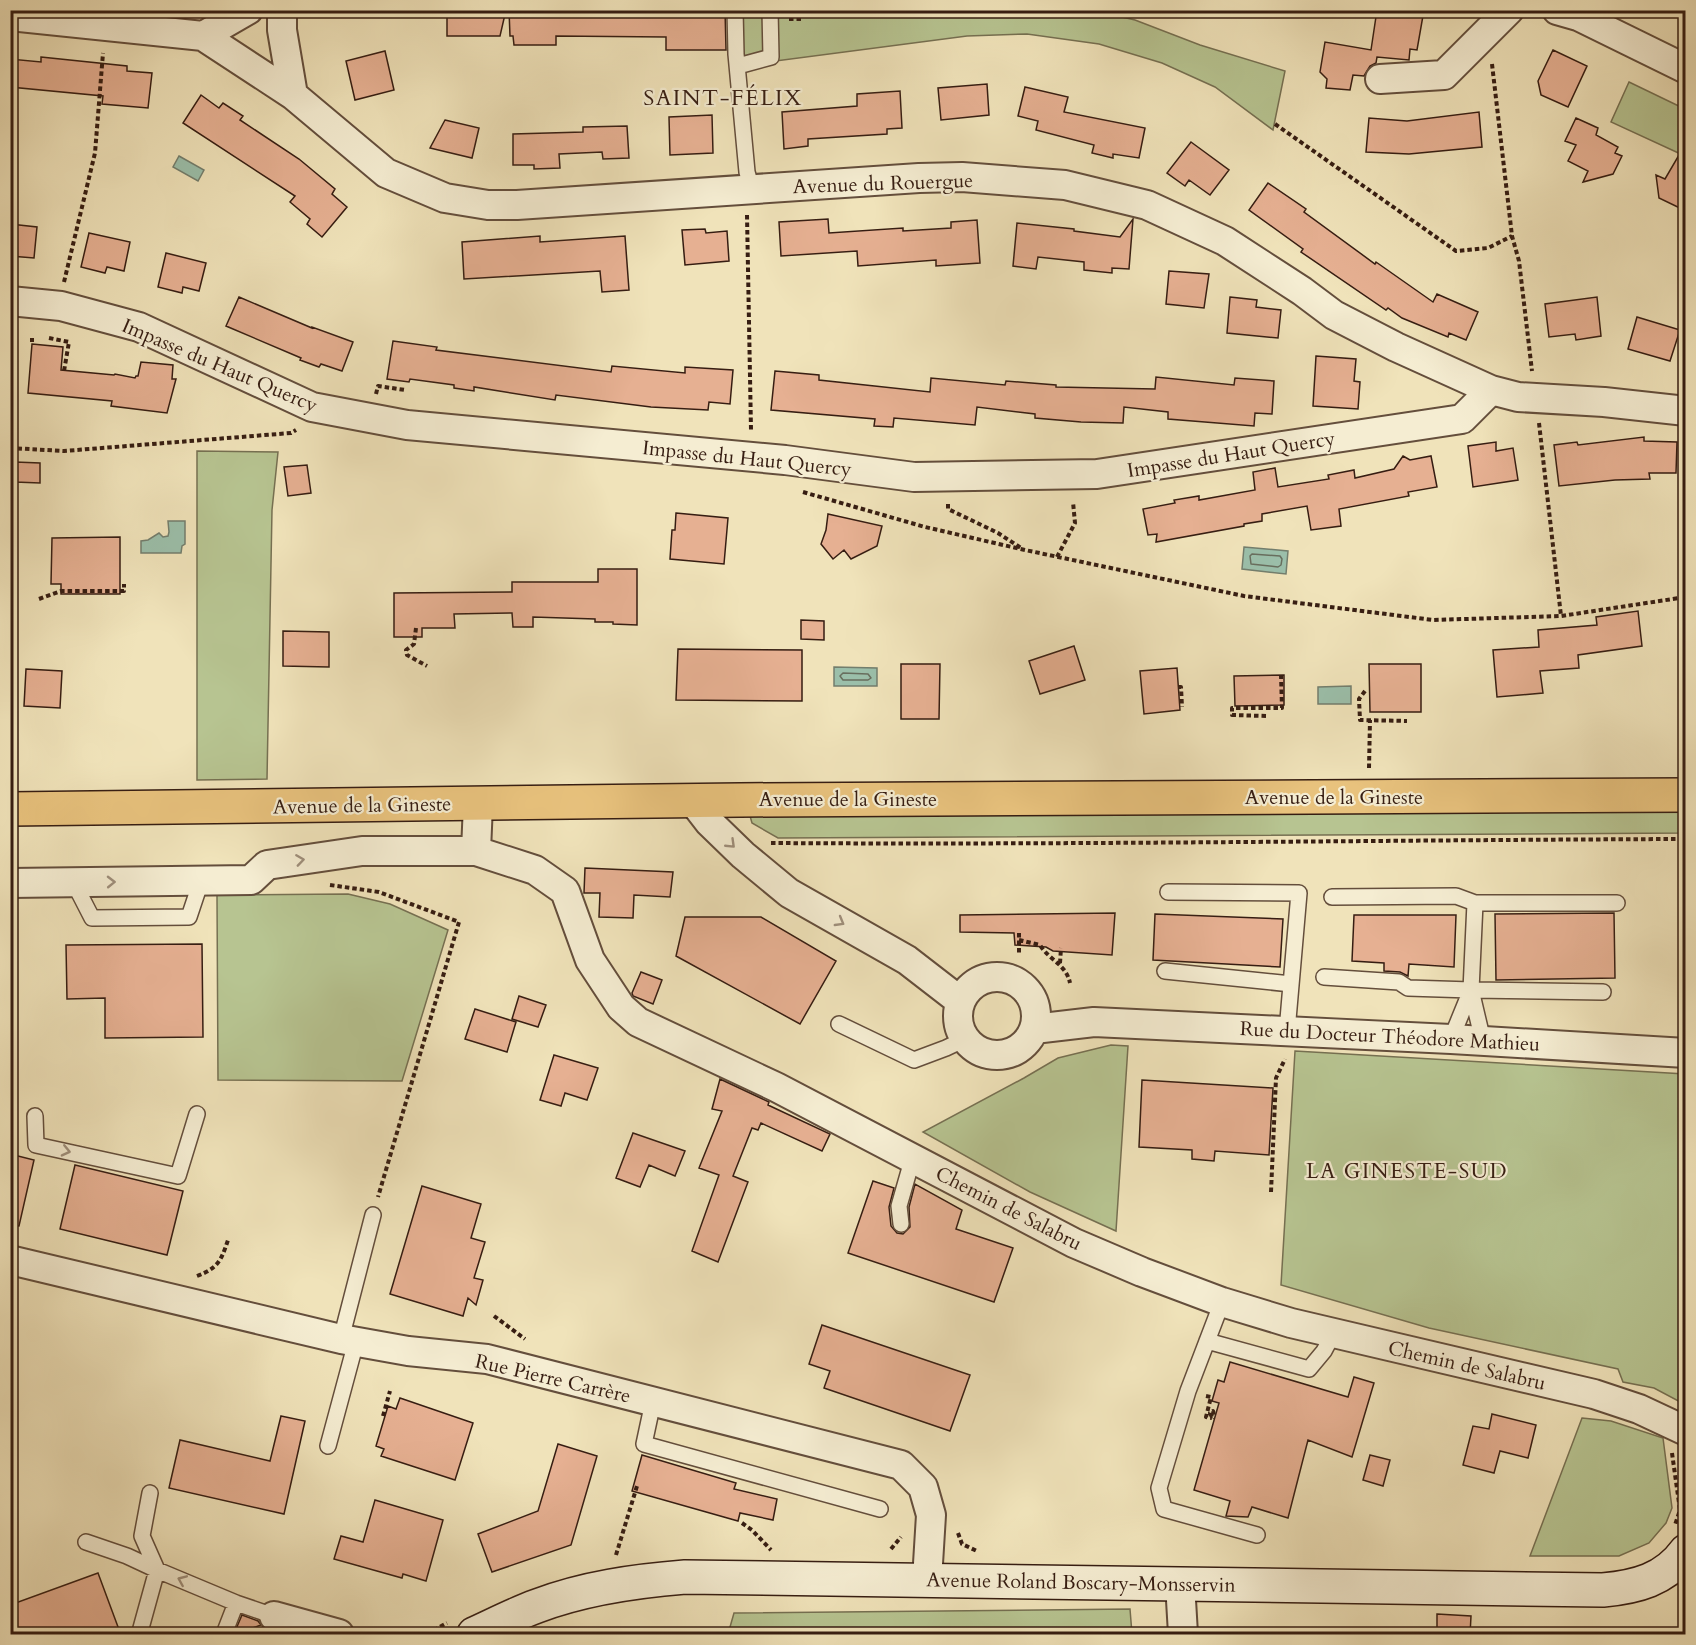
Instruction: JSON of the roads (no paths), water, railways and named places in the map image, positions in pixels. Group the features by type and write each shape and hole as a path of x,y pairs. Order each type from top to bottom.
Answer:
{"main road":[{"name":"Avenue de la Gineste","path":"10,809 692,800 1686,795"},
{"name":"Avenue Roland Boscary-Monsservin","path":"474,1635 537,1606 580,1593 632,1581 685,1576 1603,1590 1627,1588 1650,1581 1679,1560 1686,1551"}],"street":[{"path":"10,16 203,36 248,10"},
{"path":"282,10 282,30 293,95"},
{"path":"1380,79 1444,75 1509,10"},
{"path":"1557,10 1578,16 1686,69"},
{"name":"Avenue du Rouergue","path":"203,36 293,95 386,173 445,198 488,205 749,202 919,178 962,177 1065,185 1147,205 1225,241 1302,291 1334,315 1396,347 1491,390 1518,397 1604,402 1686,411"},
{"name":"Impasse du Haut Quercy","path":"10,301 61,306 139,327 312,407 407,425 785,460 914,477 1097,474 1462,419 1491,390"},
{"path":"692,800 709,822 743,855 789,893 907,960 960,1001 957,1014 959,1027 965,1039 973,1047 984,1053 996,1055 1019,1048 1034,1029 1036,1018 1031,997"},
{"path":"476,851 478,804"},
{"name":"Chemin de Salabru","path":"10,883 252,880 267,865 362,851 476,851 535,870 565,891 590,960 621,1007 638,1022 776,1087 1089,1250 1222,1302 1333,1334 1594,1394 1639,1409 1686,1431"},
{"name":"Rue du Docteur Théodore Mathieu","path":"960,1001 976,982 988,977 1001,976 1023,986 1031,997 1094,1022"},
{"name":"Rue du Docteur Théodore Mathieu","path":"1034,1029 1094,1022 1287,1030 1686,1053"},
{"name":"Rue Pierre Carrère","path":"10,1260 348,1340 408,1351 487,1359 901,1465 923,1487 931,1515 927,1580"},
{"path":"1180,1583 1183,1635"},
{"path":"274,1616 339,1635"}],"lane":[{"path":"735,10 736,54 749,202"},
{"path":"738,66 771,57 770,10"},
{"path":"1168,892 1299,893 1287,1030"},
{"path":"1332,897 1456,896 1475,903 1617,903"},
{"path":"1475,903 1471,990 1483,1041"},
{"path":"1165,971 1291,984"},
{"path":"1324,977 1399,982 1408,988 1603,992"},
{"path":"1451,1039 1471,990"},
{"path":"839,1024 914,1060 965,1039"},
{"path":"34,1116 36,1145 178,1176 197,1114"},
{"path":"901,1224 899,1206 913,1157"},
{"path":"328,1446 373,1215"},
{"path":"1222,1302 1188,1391 1159,1488 1164,1509 1257,1535"},
{"path":"1207,1341 1309,1369 1324,1351 1333,1334"},
{"path":"653,1402 644,1443 880,1509"},
{"path":"144,1635 141,1628 157,1570 142,1536 150,1493"},
{"path":"86,1542 127,1556 236,1603 274,1616"},
{"path":"224,1635 236,1603"}],"water":[{"path":"179,156 204,170 198,181 173,167"},
{"path":"168,521 185,521 185,544 182,546 181,553 141,553 141,541 148,540 159,533 163,537 168,536"},
{"path":"1244,547 1288,551 1286,574 1242,569"},
{"path":"834,667 877,668 877,686 834,686"},
{"path":"1351,686 1351,704 1318,704 1318,687"}],"district":[{"name":"SAINT-FÉLIX","path":"723,97"},
{"name":"LA GINESTE-SUD","path":"1407,1171"}]}
